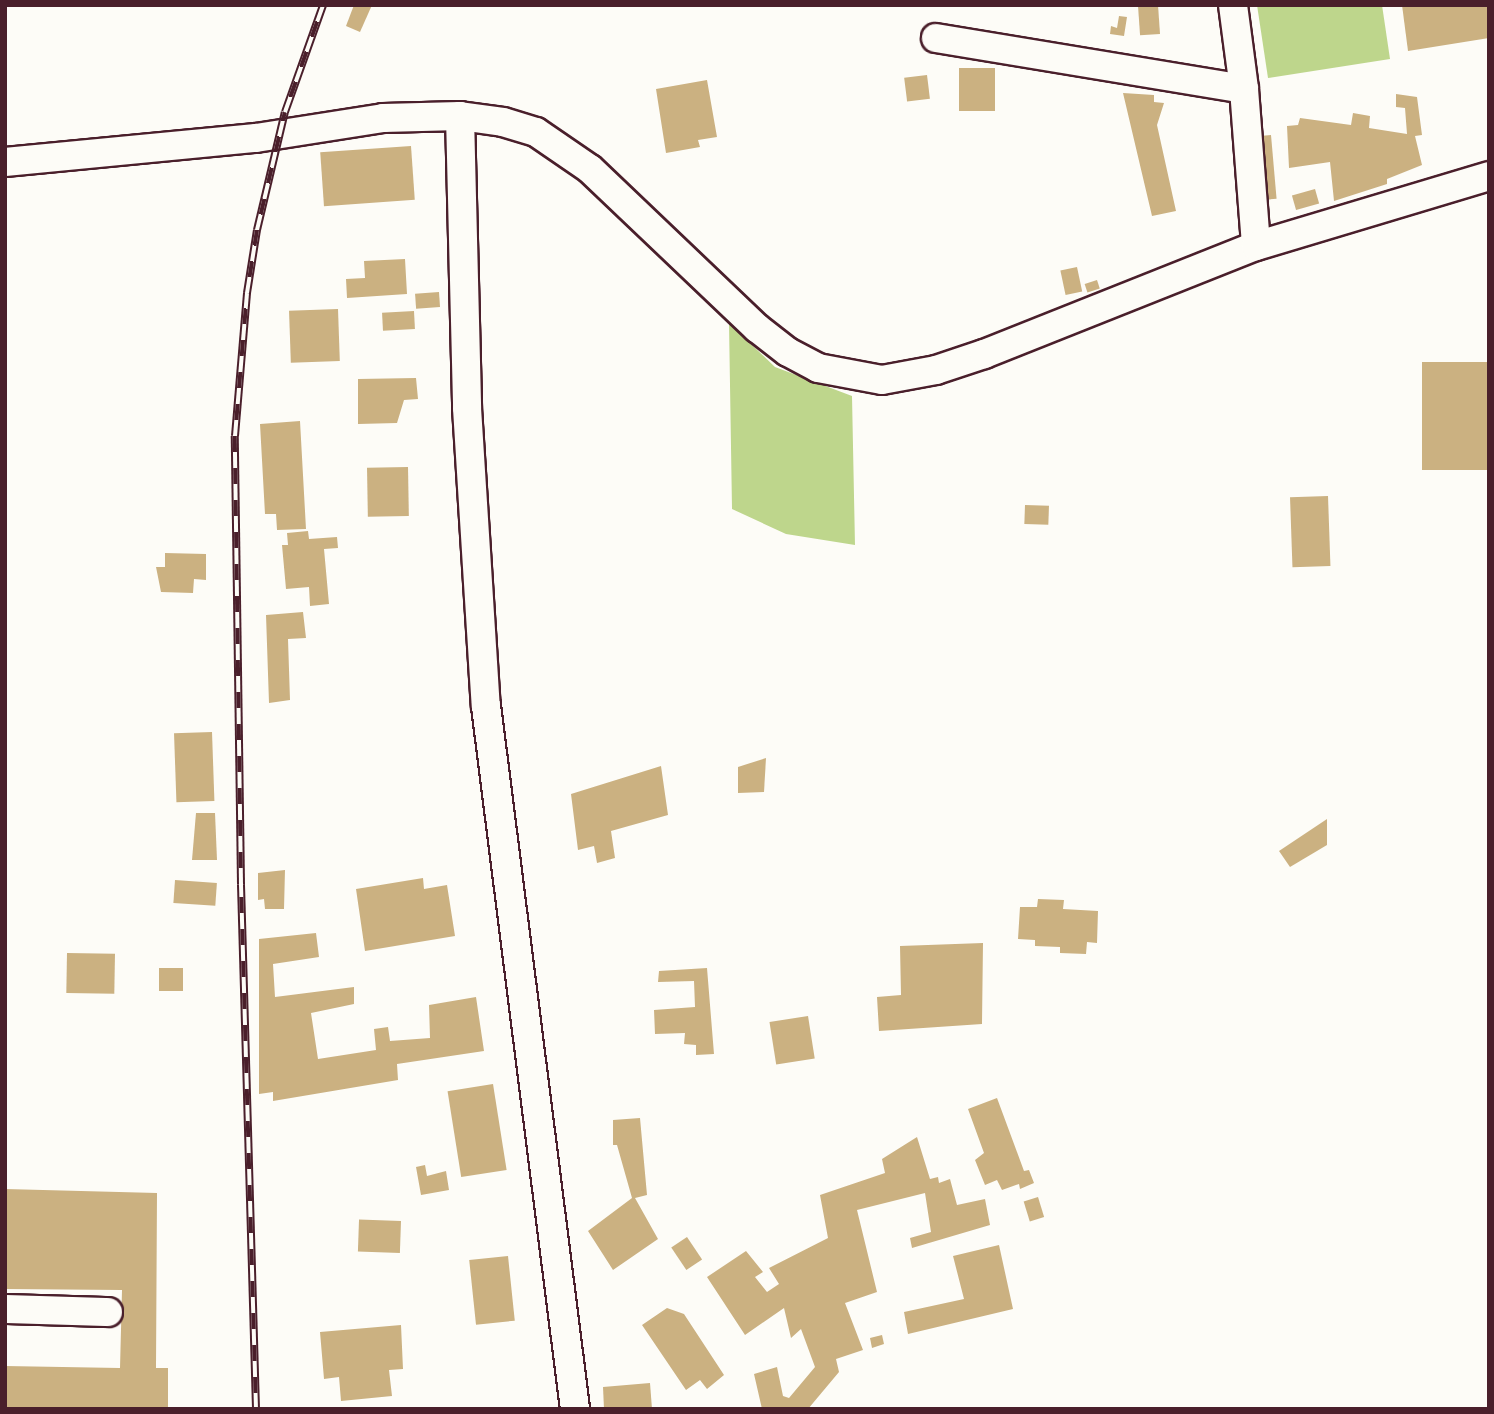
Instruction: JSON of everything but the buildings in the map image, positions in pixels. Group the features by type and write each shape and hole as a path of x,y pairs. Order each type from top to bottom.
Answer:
{"street":[{"path":"1233,5 1244,89 1256,246"},
{"path":"936,38 1244,89"},
{"path":"460,116 467,408 486,706 575,1409"},
{"path":"5,162 256,138 383,118 460,116 503,122 561,147 627,200 757,328 788,352 846,376 882,380 936,370 1256,246 1489,176"},
{"path":"5,1309 108,1312"}],"green space":[{"path":"1257,5 1382,5 1390,59 1268,78"},
{"path":"729,323 775,367 852,396 855,545 786,534 732,509"}],"railway":[{"path":"256,1409 241,884 235,436 247,293 257,230 285,112 323,5"}]}
